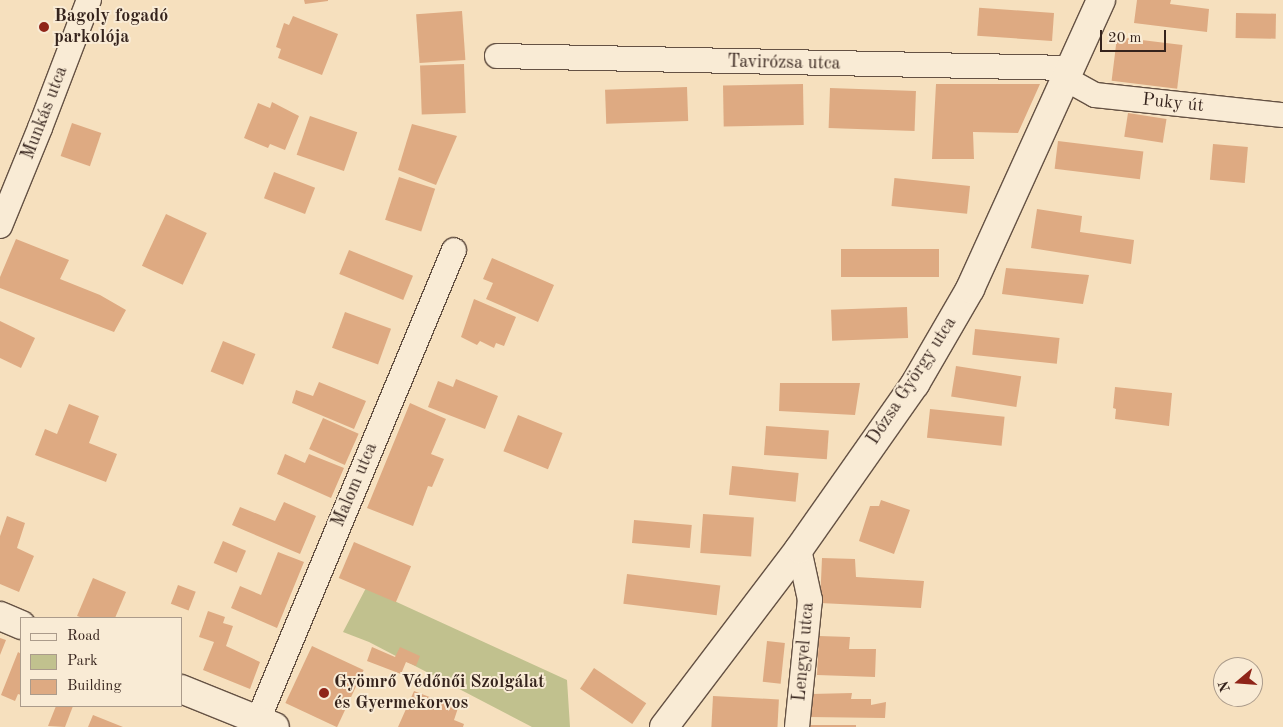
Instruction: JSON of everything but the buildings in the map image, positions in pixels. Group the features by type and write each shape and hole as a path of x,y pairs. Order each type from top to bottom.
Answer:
{"main road":[{"name":"Dózsa György utca","path":"664,727 799,549 916,384 965,298 1069,74 1101,0"},
{"path":"0,616 20,625"},
{"path":"182,689 266,723"}],"street":[{"name":"Munkás utca","path":"0,226 89,0"},
{"name":"Tavirózsa utca","path":"497,56 1069,74"},
{"name":"Puky út","path":"1069,74 1095,95 1283,115"},
{"name":"Malom utca","path":"266,723 454,250"},
{"name":"Lengyel utca","path":"798,727 810,600 799,549"}],"green space":[{"path":"366,588 567,680 570,727 532,727 369,642 343,632"}],"place":[{"name":"Bagoly fogadó parkolója","path":"44,27"},
{"name":"Gyömrő Védőnői Szolgálat és Gyermekorvos","path":"324,693"}]}
